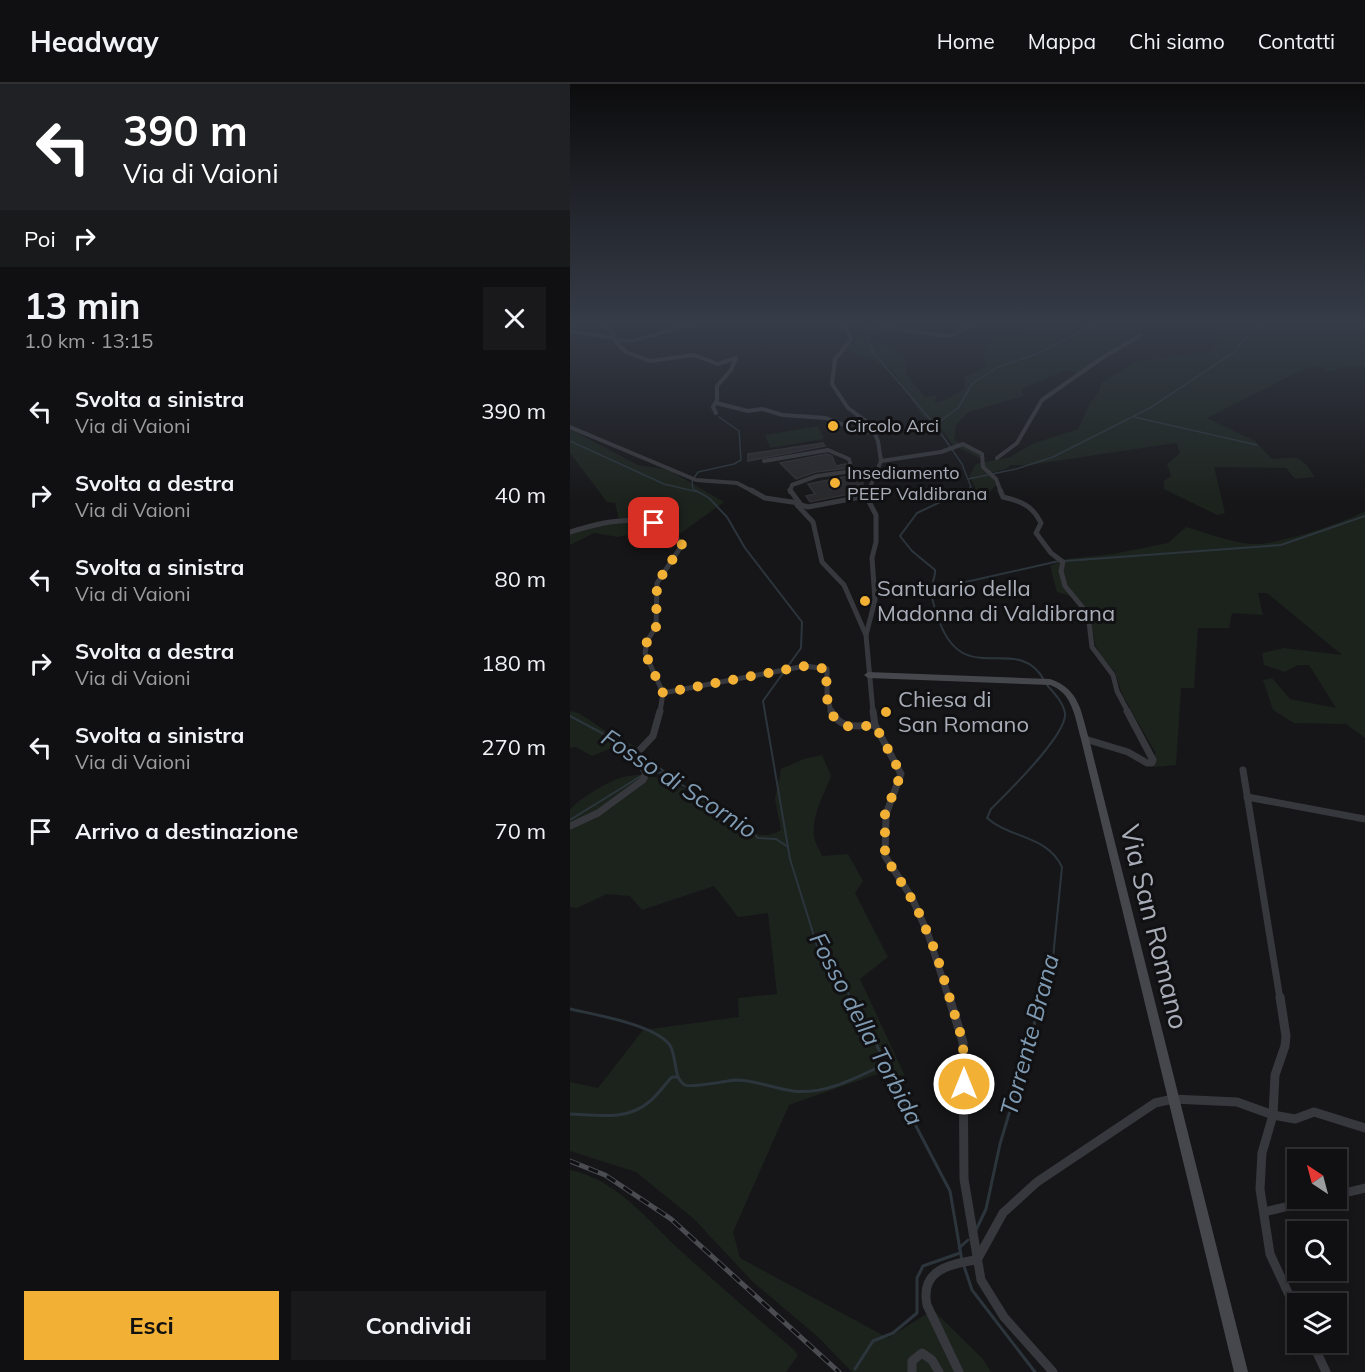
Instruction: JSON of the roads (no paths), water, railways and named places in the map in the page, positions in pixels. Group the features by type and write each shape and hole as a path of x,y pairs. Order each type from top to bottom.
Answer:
{"street":[{"path":"716,413 713,407 716,403 717,386 720,382"},
{"path":"832,382 848,408 867,421 874,432 881,461 866,496"},
{"path":"997,458 1017,443 1041,400 1067,382"},
{"path":"716,403 748,411 762,409 783,415 826,418 844,425 854,433 874,432"},
{"path":"570,427 696,480 736,483 765,498 812,507 866,496"},
{"path":"881,461 941,452 960,444 981,452 985,458 983,467 996,479 1003,497 1027,503 1041,520 1036,533 1045,547 1061,560 1065,586 1088,614 1092,647 1113,675 1117,691 1153,760 1152,763 1147,763 1128,752 1085,739"},
{"path":"765,461 828,450 849,459 852,467 850,472 817,476 792,485 789,490 813,522 822,562 844,585 866,635"},
{"path":"866,496 876,515 876,542 872,558 875,600 866,635 868,675 875,725 901,774 885,814 885,856 921,916 936,953 963,1042 964,1179 981,1280 1004,1317 1053,1372"},
{"path":"570,532 590,525 646,521 670,530 678,536 682,545 657,583 656,627 647,641 645,653 663,693 659,721 653,736 637,753 636,758 646,773 644,780 598,813 570,826"},
{"path":"663,693 805,666 827,669 825,701 836,719 850,727 875,725"},
{"name":"Via San Romano","path":"868,675 1050,682 1062,685 1069,692 1085,739 1241,1372"},
{"path":"1243,770 1270,950 1285,1024 1285,1047 1275,1075 1273,1115 1265,1140 1261,1169 1264,1212 1272,1260 1288,1293"},
{"path":"1247,796 1365,819"},
{"path":"976,1260 1003,1213 1037,1182 1155,1103 1173,1099 1237,1102 1273,1115 1295,1119 1314,1112 1365,1128"},
{"path":"1347,1192 1365,1188"},
{"path":"1264,1212 1287,1206"},
{"path":"959,1372 925,1295 932,1275 954,1263 976,1260"},
{"path":"912,1372 912,1360 922,1353 932,1360 939,1372"},
{"path":"1317,1353 1326,1372"}],"waterway":[{"name":"Torrente Brana","path":"899,382 935,425"},
{"path":"935,425 958,408 975,382"},
{"path":"968,479 1016,469 1053,457 1150,408 1189,382"},
{"path":"693,489 692,481 698,472 734,464 741,460 739,431 719,417"},
{"path":"1134,417 1257,445"},
{"name":"Torrente Brana","path":"935,425 962,464 971,487 964,492"},
{"name":"Fosso della Torbida","path":"570,441 664,484 698,492"},
{"name":"Fosso della Torbida","path":"695,490 709,498 727,517 745,548 802,622 801,648 763,701 788,847"},
{"name":"Torrente Brana","path":"931,590 935,570 912,551 900,536 917,513 966,490"},
{"path":"1065,561 1281,545 1365,516"},
{"path":"931,590 1059,561"},
{"name":"Torrente Brana","path":"931,590 940,623 951,642 963,653 977,657 1020,660 1033,666 1044,680"},
{"name":"Torrente Brana","path":"1040,999 1052,968 1062,867 1055,857 1038,843 996,825 987,818 991,809 1047,748 1063,722 1065,713 1062,705 1047,685"},
{"name":"Fosso di Scornio","path":"570,716 645,756 677,782 740,819 758,838 776,839 788,847"},
{"path":"646,775 664,772"},
{"path":"570,820 641,776"},
{"name":"Fosso della Torbida","path":"788,847 818,949 852,999"},
{"name":"Fosso della Torbida","path":"851,997 865,1019 895,1086 950,1191 960,1247"},
{"name":"Torrente Brana","path":"976,1230 986,1209 1000,1144 1041,997"},
{"path":"570,1009 623,1021 661,1037 672,1049 678,1077 688,1086 735,1080 805,1092 841,1084 885,1064"},
{"path":"570,1114 611,1116 631,1112 652,1099 672,1077 677,1077"},
{"name":"Torrente Brana","path":"960,1247 968,1240"},
{"name":"Torrente Brana","path":"960,1247 962,1261"},
{"path":"855,1369 873,1341 893,1333 917,1313 917,1278 923,1266 960,1253"},
{"name":"Torrente Brana","path":"964,1266 972,1290 1035,1372"}],"railway":[{"path":"570,1161 605,1175 671,1219 839,1372"}],"place":[{"name":"Circolo Arci","path":"833,426"},
{"name":"Insediamento PEEP Valdibrana","path":"835,483"},
{"name":"Santuario della Madonna di Valdibrana","path":"865,601"},
{"name":"Chiesa di San Romano","path":"886,712"}]}
